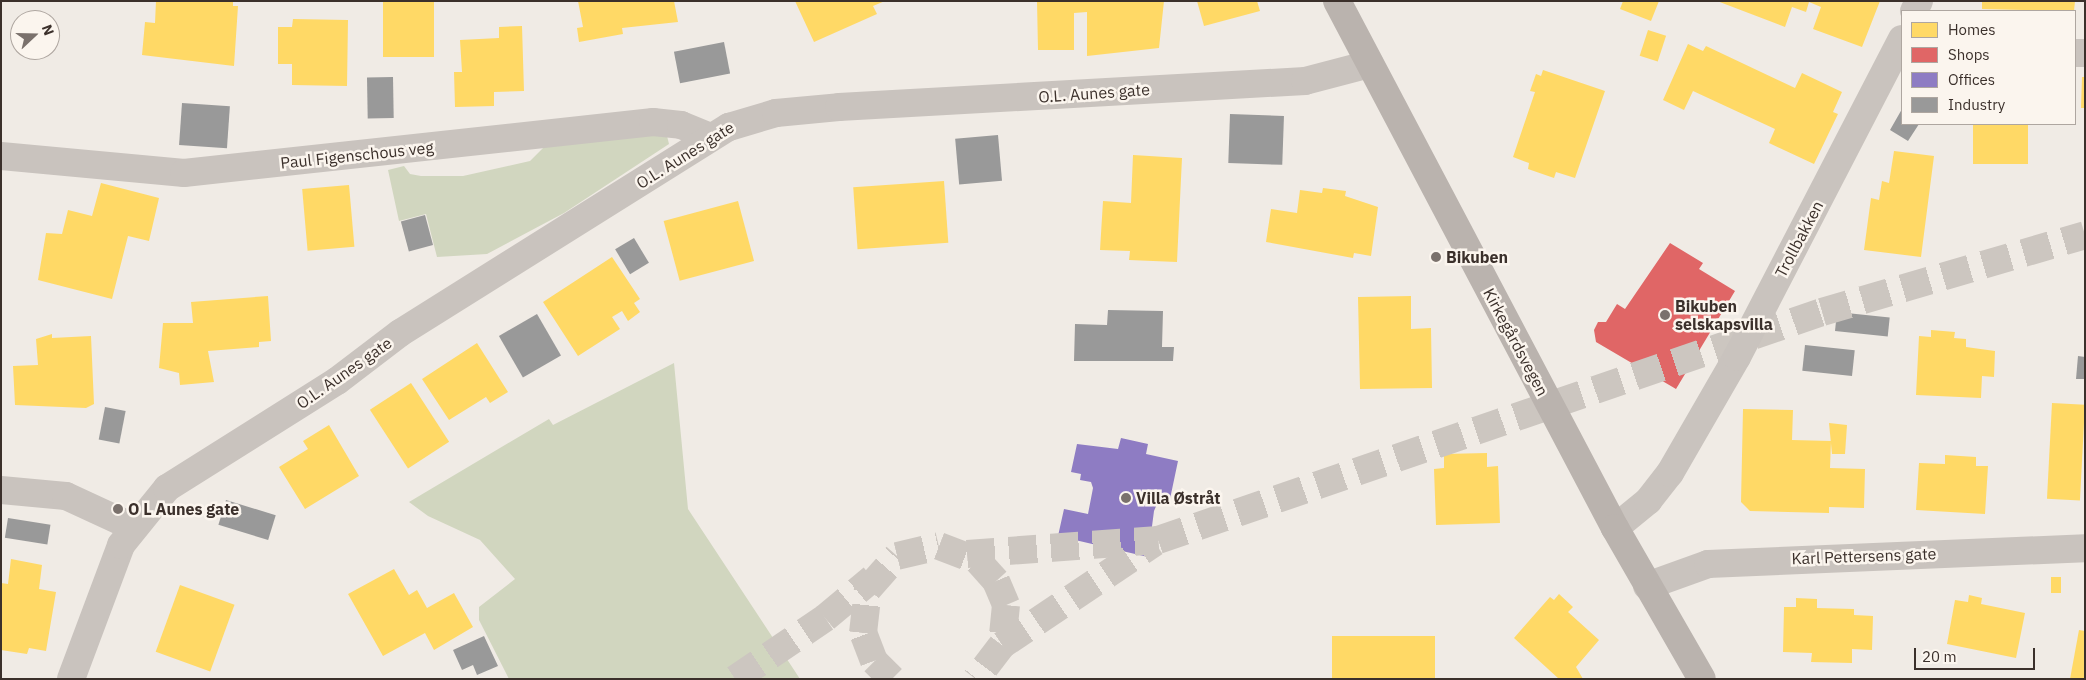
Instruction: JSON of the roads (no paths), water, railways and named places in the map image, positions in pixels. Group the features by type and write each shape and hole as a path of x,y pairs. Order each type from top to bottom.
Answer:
{"street":[{"name":"Kirkegårdsvegen","path":"1337,1 1615,528 1702,679"},
{"name":"Trollbakken","path":"1615,528 1648,502 1670,473 1737,357 1901,43"},
{"name":"O.L. Aunes gate","path":"71,679 121,545 133,527 167,488 337,381 400,333 710,137 742,121 776,113 1305,81 1370,64"},
{"name":"Paul Figenschous veg","path":"1,156 184,173 653,122 681,125 710,137"},
{"path":"1,490 66,496 133,527"},
{"name":"Karl Pettersens gate","path":"1647,586 1708,564 2085,548"}],"tunnel":[{"path":"967,554 1158,540 1822,312 2085,235"},
{"path":"1002,645 1155,542"},
{"path":"892,679 874,661 863,633 868,589 897,556 939,546 978,561 996,581 1006,605 1002,645 976,679"},
{"path":"735,679 825,618 873,578"}],"place":[{"name":"Bikuben","path":"1436,257"},
{"name":"Bikuben selskapsvilla","path":"1665,315"},
{"name":"Villa Østråt","path":"1126,498"},
{"name":"O L Aunes gate","path":"118,509"}]}
